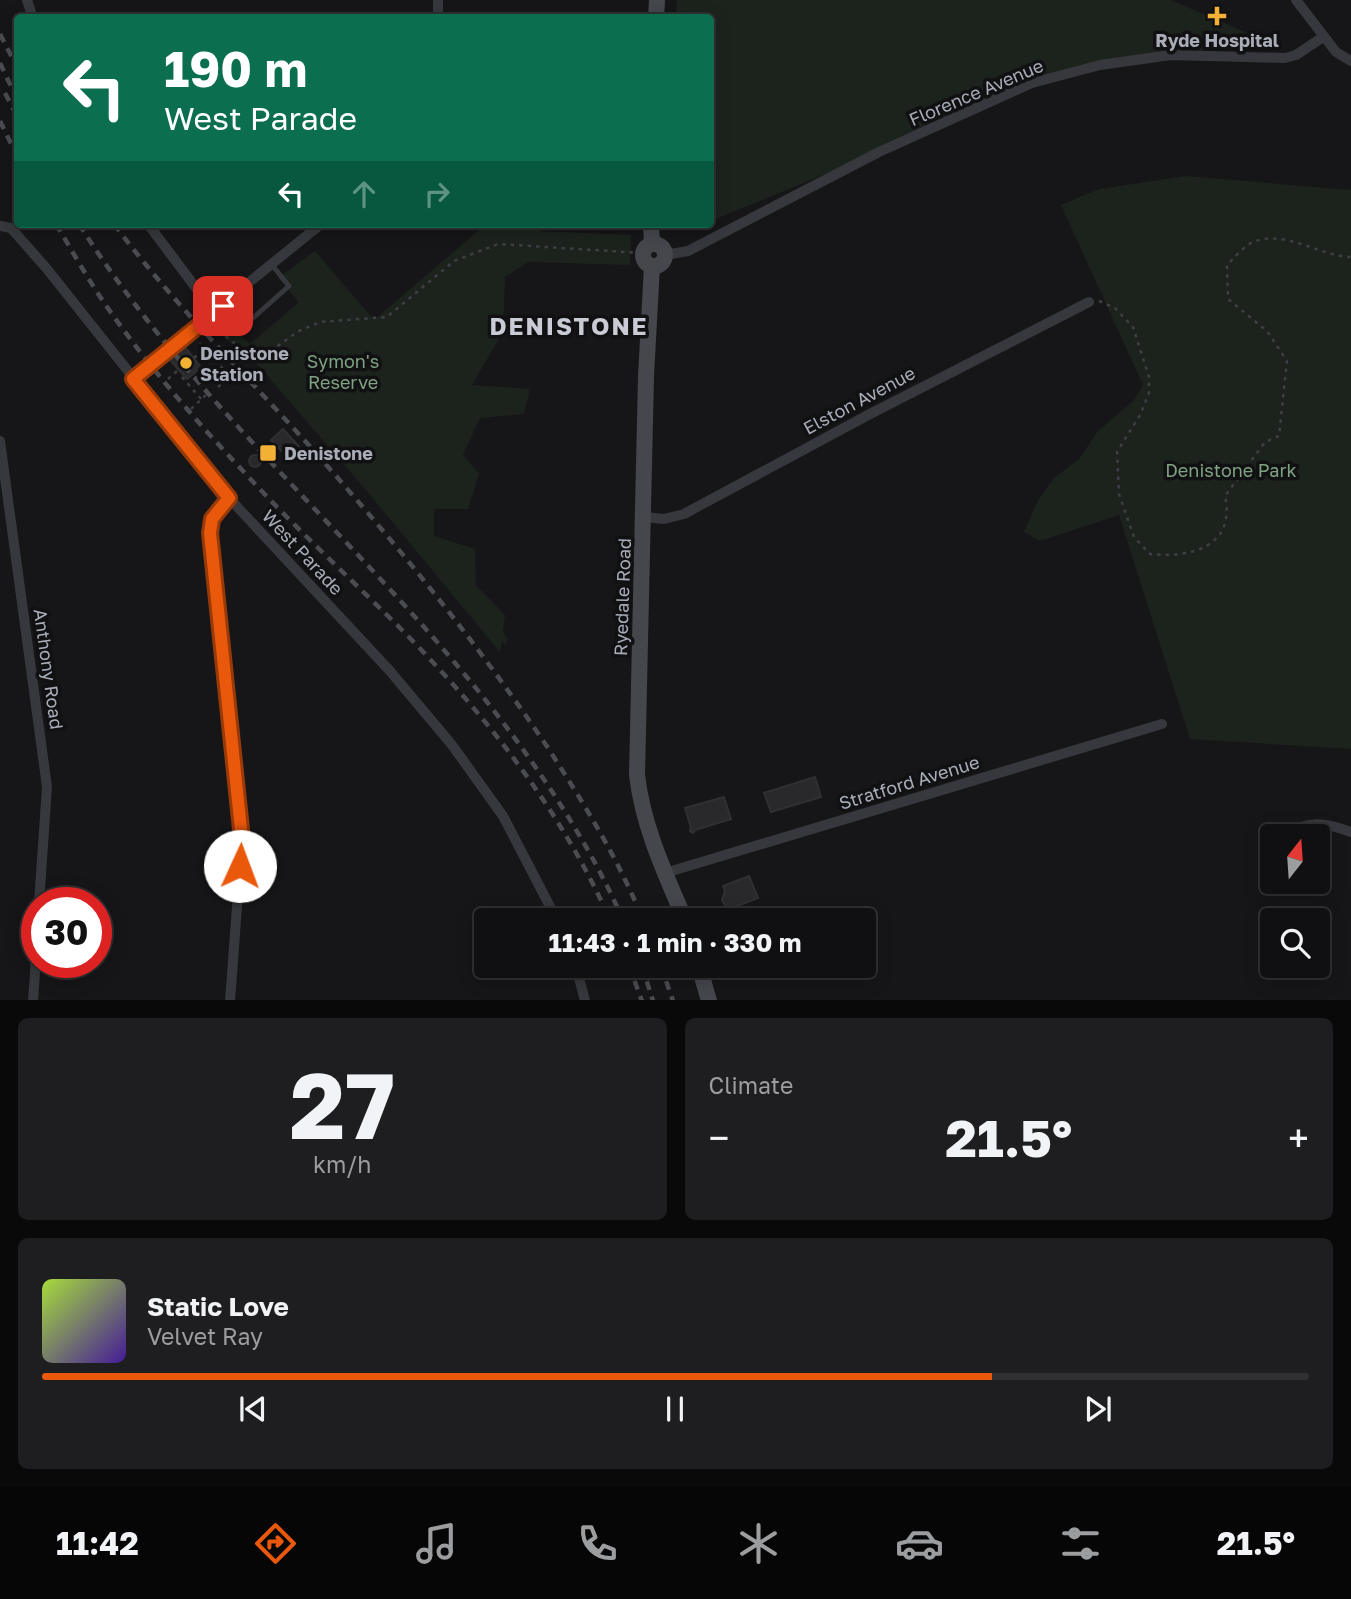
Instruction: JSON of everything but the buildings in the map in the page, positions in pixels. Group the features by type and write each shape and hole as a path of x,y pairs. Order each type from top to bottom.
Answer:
{"street":[{"path":"1296,0 1322,37 1336,52 1351,61"},
{"name":"Florence Avenue","path":"665,255 688,251 879,152 1032,83 1100,65 1171,55 1284,58 1296,55 1322,37"},
{"name":"West Parade","path":"0,226 11,228 47,269 229,498 390,671 452,745 503,816 551,908"},
{"path":"151,228 214,312"},
{"path":"133,379 315,228"},
{"name":"Ryedale Road","path":"651,228 637,775 647,830 680,908"},
{"path":"649,254 663,248 665,255"},
{"name":"Elston Avenue","path":"644,517 664,519 684,514 870,414 1089,302"},
{"name":"Anthony Road","path":"0,442 47,787 41,887"},
{"path":"229,498 212,519 210,533 242,839 230,1000"},
{"name":"Stratford Avenue","path":"665,873 1162,724"},
{"path":"1330,824 1351,832"},
{"path":"33,1000 35,978"},
{"path":"579,978 585,1000"},
{"path":"703,978 709,1000"}],"lane":[{"path":"214,312 245,325 289,288 272,265"}],"path":[{"path":"1089,302 1101,301 1122,313 1133,327 1139,341 1149,377 1149,393 1140,415 1117,452 1119,494 1133,537 1150,554 1176,556 1204,548 1220,535 1226,521 1224,496 1265,442 1279,436 1287,361 1268,331 1228,299 1227,265 1251,243 1278,238 1335,256 1351,257"},
{"path":"214,312 217,328 243,349 260,356 299,331 320,322 387,317 454,261 498,244 649,254"},
{"path":"217,328 222,323"},
{"path":"200,343 203,349"},
{"path":"194,358 209,344"},
{"path":"209,354 230,376"},
{"path":"168,379 180,369 174,368"},
{"path":"218,387 235,371"},
{"path":"182,377 202,400"},
{"path":"191,409 206,395"}],"green space":[{"path":"677,0 1171,0 1263,40 1042,77 879,152 714,220 714,14 676,14"},
{"name":"Denistone Park","path":"1186,176 1351,190 1351,749 1190,739 1119,515 1040,541 1024,532 1037,502 1054,478 1079,459 1098,431 1133,401 1143,385 1061,205 1099,189"},
{"name":"Symon's Reserve","path":"481,228 539,228 539,231 631,235 630,265 528,262 505,277 503,332 472,385 530,389 524,414 480,418 463,455 479,474 468,509 434,509 434,536 475,549 476,585 505,615 503,632 508,639 505,645 502,641 500,652 259,366 217,332 227,322 250,344 299,302 278,278 315,251 374,320"}],"railway":[{"path":"0,34 14,61"},
{"path":"0,63 14,93"},
{"path":"5,93 14,110"},
{"path":"0,121 14,150"},
{"path":"58,228 112,314 192,415 282,512 432,661 491,730 545,802 569,840 604,908"},
{"path":"82,228 129,297 184,366 424,627 481,694 559,802 618,908"},
{"path":"117,228 179,304 362,507 458,623 546,745 611,852 638,908"},
{"path":"633,978 642,1000"},
{"path":"646,978 653,1000"},
{"path":"665,978 673,1000"}],"place":[{"name":"Ryde Hospital","path":"1217,16"},
{"name":"Denistone Station","path":"186,363"},
{"name":"Denistone","path":"268,453"}],"district":[{"name":"DENISTONE","path":"569,325"}],"route":[{"path":"223,306 133,379 229,498 212,519 210,533 242,839 240,866"}]}
